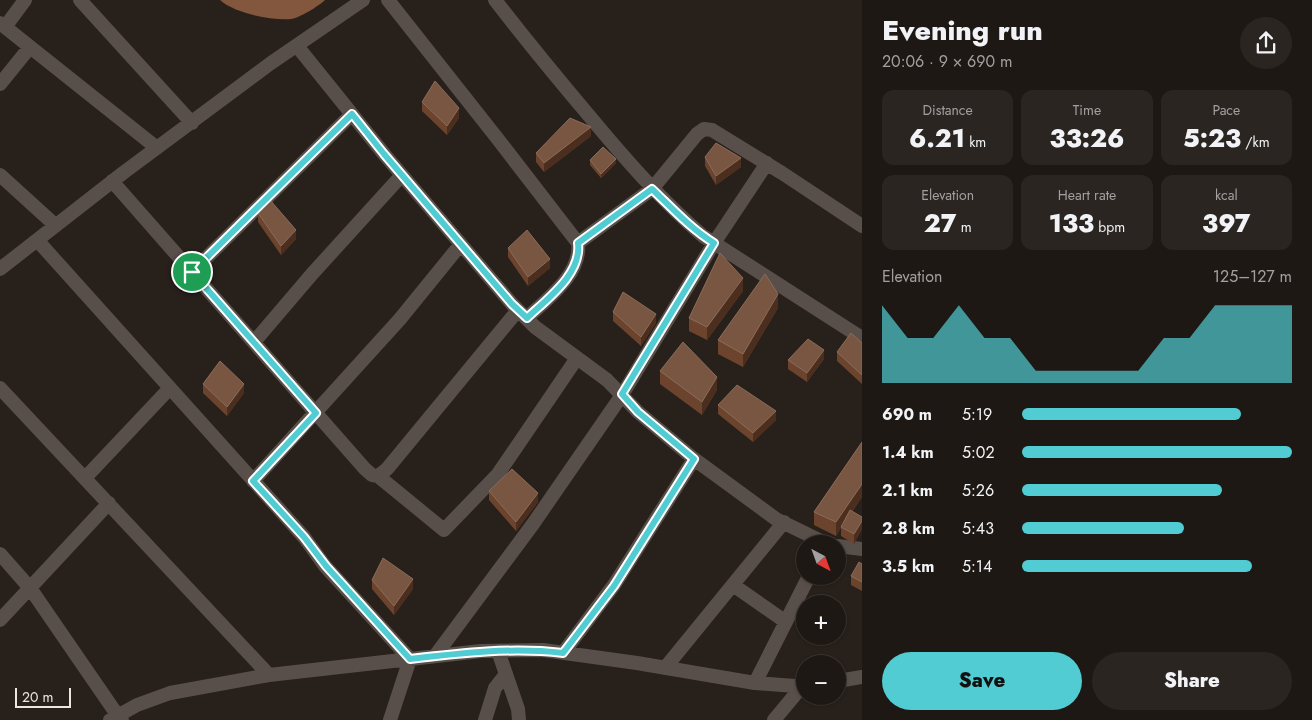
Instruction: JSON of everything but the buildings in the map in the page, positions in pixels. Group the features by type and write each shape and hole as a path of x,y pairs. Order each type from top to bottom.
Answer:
{"street":[{"path":"24,0 2,25 157,148"},
{"path":"80,0 192,123"},
{"path":"0,269 112,180 363,0"},
{"path":"378,476 387,469 522,314 561,285 576,265 579,253 578,243 388,0"},
{"path":"495,0 530,45 652,189 682,218 703,236 862,338"},
{"path":"297,46 402,175 522,314 535,326 607,380 638,412 694,459 784,522 811,535"},
{"path":"0,84 30,47"},
{"path":"192,272 352,114"},
{"path":"578,243 652,189 697,134 704,129 712,130 767,163 862,226"},
{"path":"436,656 533,524 622,394 714,243 767,163"},
{"path":"0,175 55,225"},
{"path":"254,342 312,274 402,175"},
{"path":"112,180 365,469 372,475 378,476 444,530 498,474 577,358"},
{"path":"37,240 304,537 326,566 410,659"},
{"path":"253,481 400,319 461,244"},
{"path":"0,388 269,675"},
{"path":"85,478 170,388"},
{"path":"563,653 614,586 694,459"},
{"path":"0,620 109,503"},
{"path":"665,668 784,522"},
{"path":"846,546 862,549"},
{"path":"0,554 30,588 116,719 137,705 170,693 269,675 498,651 543,650 755,683 796,686"},
{"path":"733,585 786,622"},
{"path":"755,683 804,585"},
{"path":"498,651 518,709 519,720"},
{"path":"390,720 410,659"},
{"path":"485,720 495,688 506,674"},
{"path":"846,680 862,677"},
{"path":"774,720 796,694"}],"shaded area":[{"path":"220,0 325,0 299,16 283,19 264,17 234,9"}],"route":[{"path":"352,114 512,304 527,318 561,285 576,265 579,253 578,243 652,189 682,218 714,243 622,394 638,412 694,459 614,586 563,653 543,650 481,651 410,659 253,481 316,413 192,272 352,114"}]}
